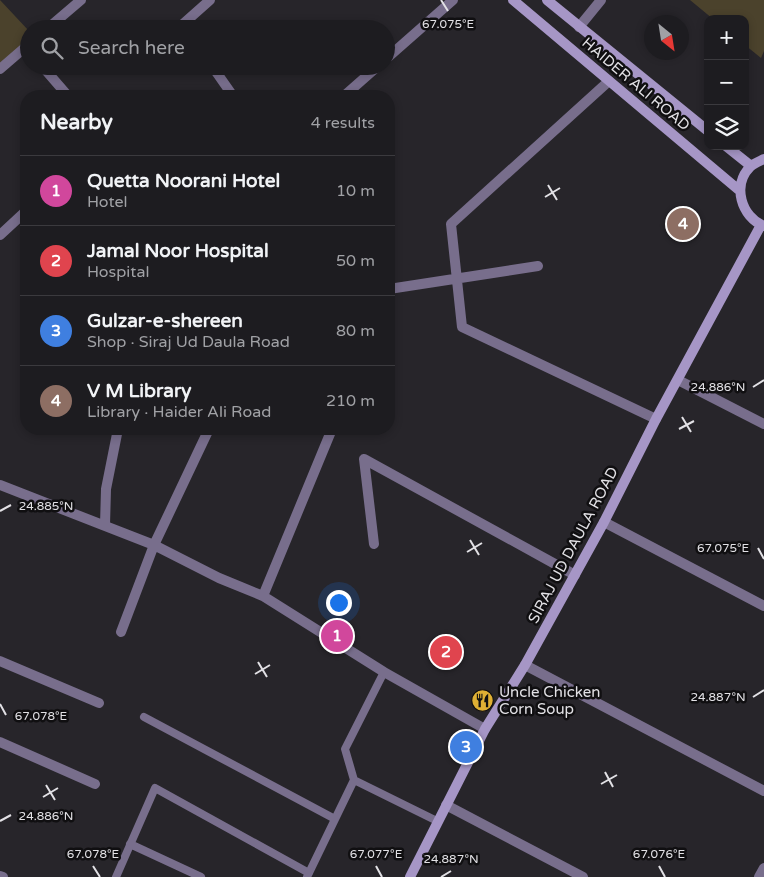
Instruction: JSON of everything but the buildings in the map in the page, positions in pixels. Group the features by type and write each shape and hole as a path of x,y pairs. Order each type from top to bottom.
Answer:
{"main road":[{"name":"HAIDER ALI ROAD","path":"513,0 740,191"},
{"name":"HAIDER ALI ROAD","path":"547,0 704,128"},
{"path":"731,150 751,166"},
{"path":"762,225 746,211 740,191 744,177 751,166 764,159"},
{"name":"SIRAJ UD DAULA ROAD","path":"410,877 437,821 486,729 525,666 575,575 656,419 762,225"}],"street":[{"path":"58,20 81,0"},
{"path":"188,20 210,0"},
{"path":"395,51 453,0"},
{"path":"579,27 600,0"},
{"path":"0,69 20,54"},
{"path":"50,75 63,90"},
{"path":"218,75 229,90"},
{"path":"351,90 368,75"},
{"path":"609,81 451,224 462,327 656,419"},
{"path":"0,235 20,217"},
{"path":"395,288 538,266"},
{"path":"678,380 764,424"},
{"path":"105,525 106,489 117,435"},
{"path":"121,632 154,545 207,435"},
{"path":"262,596 329,435"},
{"path":"374,544 364,459 575,575"},
{"path":"0,485 154,545 219,578 262,596 384,672 486,729"},
{"path":"604,522 764,606"},
{"path":"0,661 99,703"},
{"path":"525,666 764,791"},
{"path":"0,742 95,784"},
{"path":"446,805 583,877"},
{"path":"759,877 764,868"}],"lane":[{"path":"116,877 155,788 308,875 354,780 345,749 384,672"},
{"path":"144,718 335,819"},
{"path":"354,780 437,821"},
{"path":"130,844 201,877"}],"shaded area":[{"path":"0,0 20,21 20,52 0,69"},
{"path":"690,0 764,0 764,51 761,58 749,48 749,15 708,15"}],"place":[{"name":"V M Library","path":"683,224"},
{"name":"Quetta Noorani Hotel","path":"337,636"},
{"name":"Jamal Noor Hospital","path":"446,652"},
{"name":"Uncle Chicken Corn Soup","path":"483,701"},
{"name":"Gulzar-e-shereen","path":"466,747"}]}
